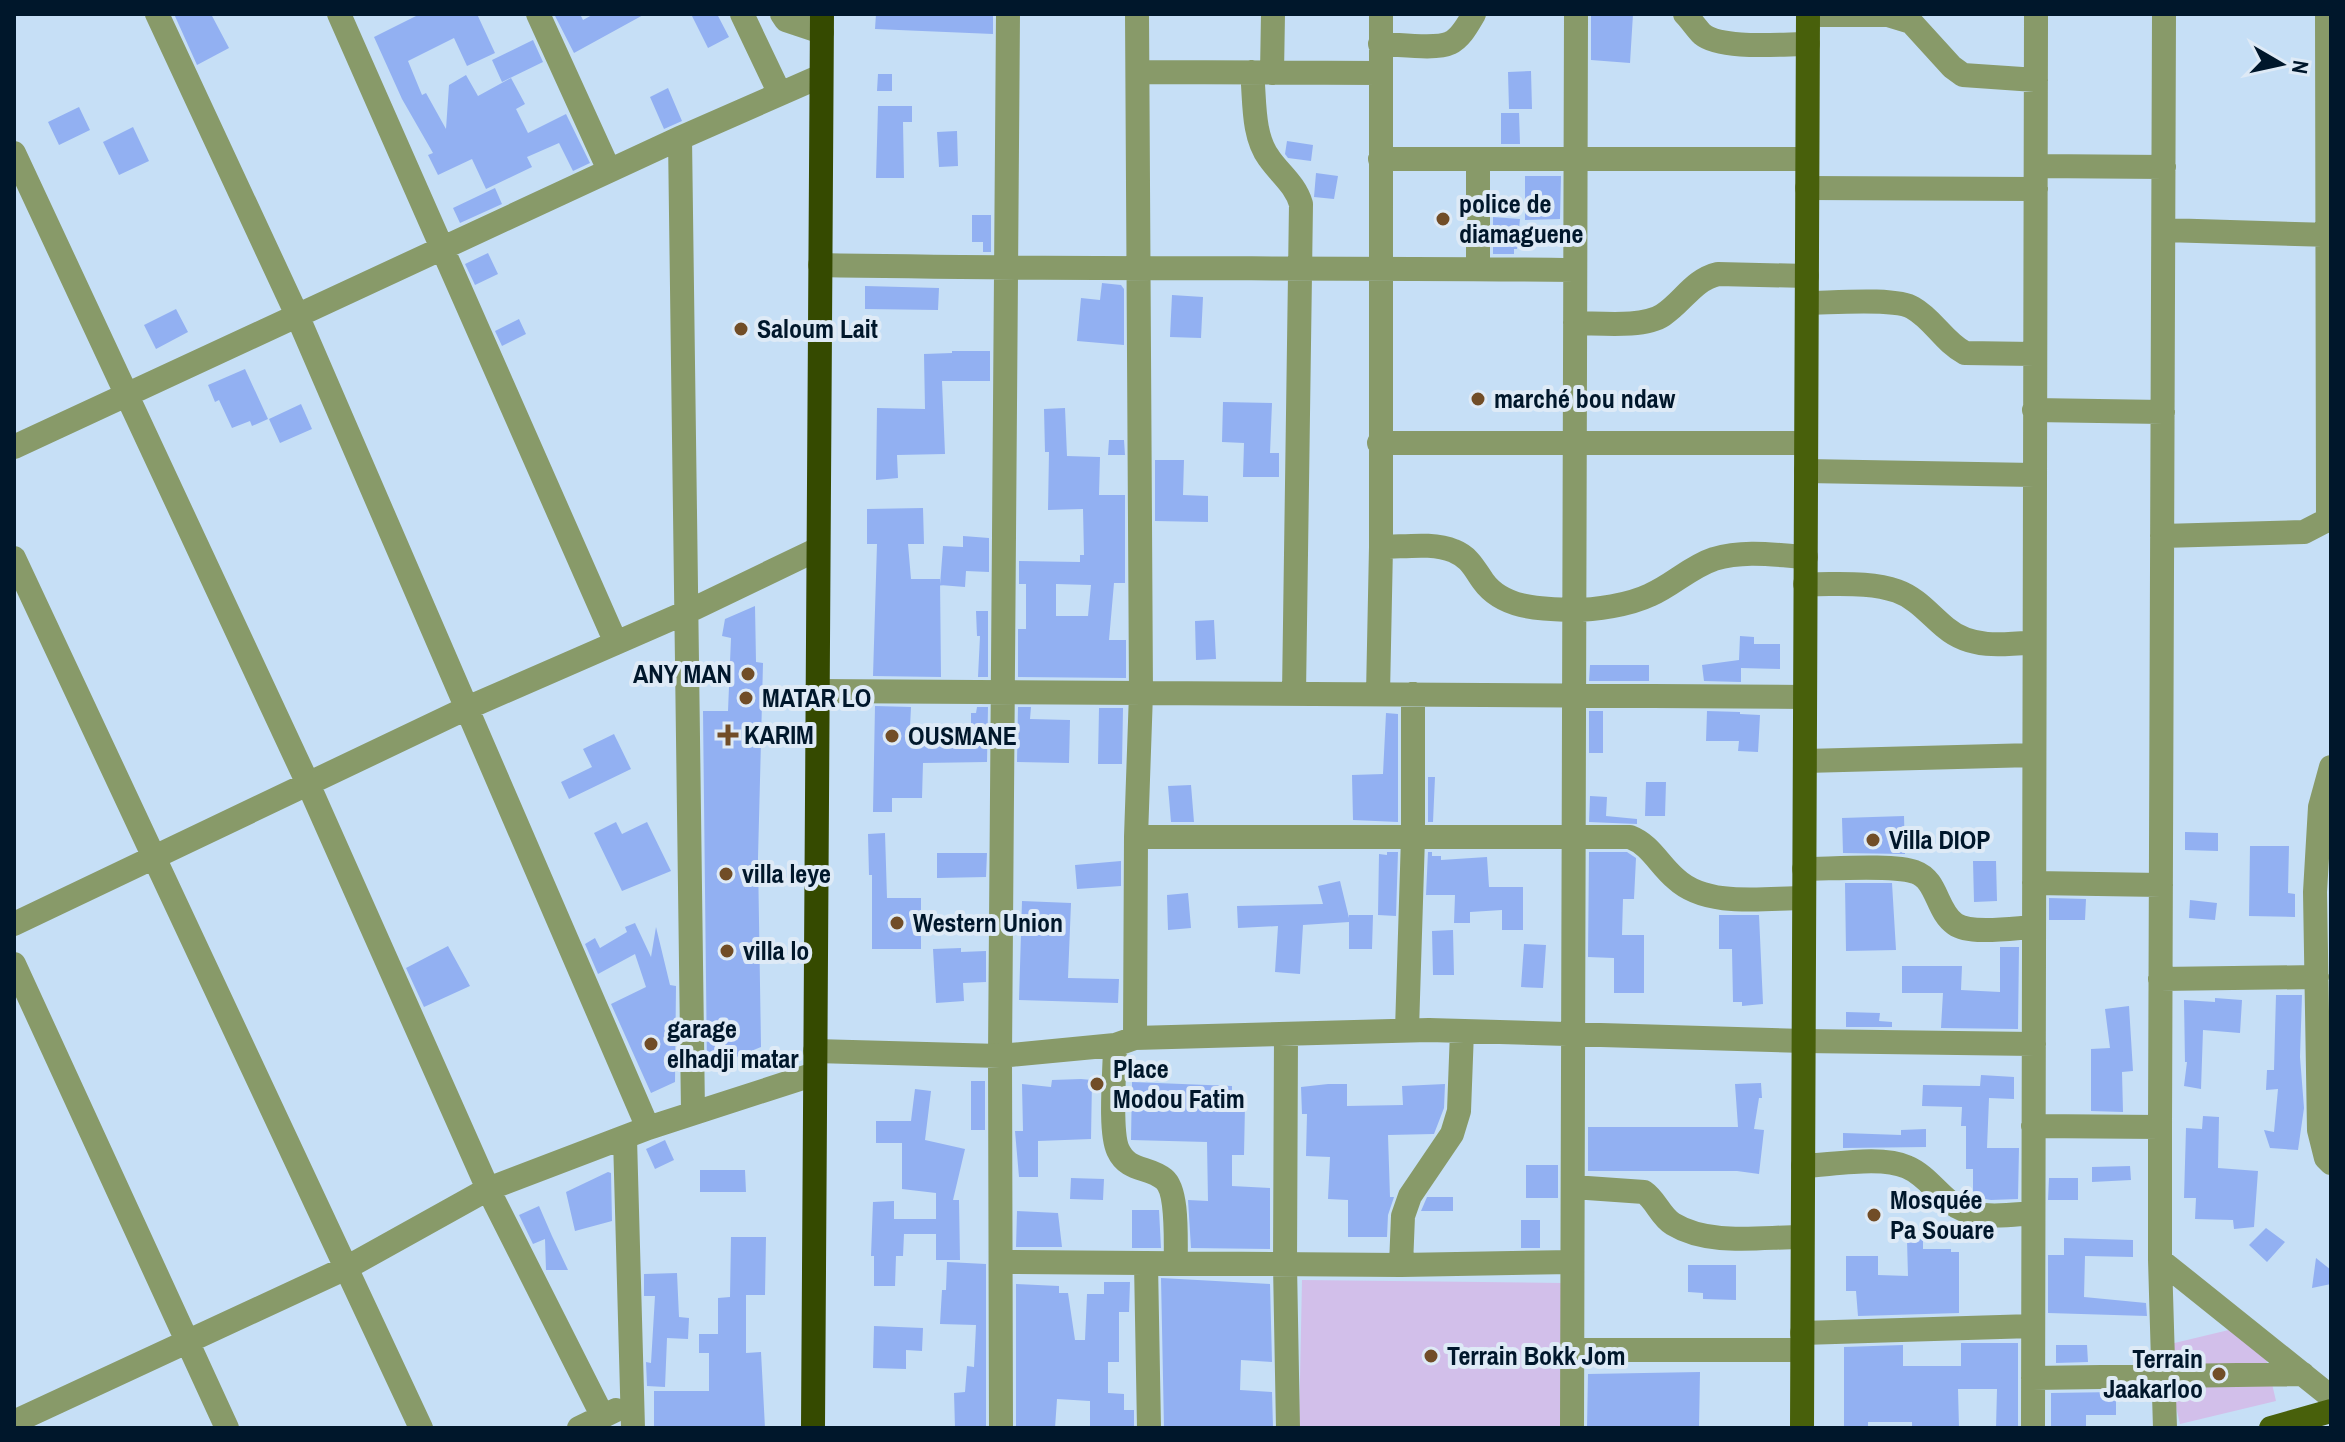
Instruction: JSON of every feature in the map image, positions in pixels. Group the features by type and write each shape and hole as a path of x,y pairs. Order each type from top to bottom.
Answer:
{"highway":[{"path":"813,1428 822,23"}],"main road":[{"path":"1802,1428 1808,14"},
{"path":"2271,1428 2331,1411"}],"street":[{"path":"157,14 297,315 648,1128"},
{"path":"339,14 616,643"},
{"path":"538,14 609,170"},
{"path":"742,14 780,94"},
{"path":"782,14 786,20 822,23"},
{"path":"1001,1428 1000,1056 1008,14"},
{"path":"1137,14 1141,693 1125,1042 1116,1146 1131,1167 1163,1179 1170,1189 1174,1204 1176,1263"},
{"path":"1273,14 1262,72 1258,136 1263,148 1298,193 1301,204 1294,694"},
{"path":"1378,694 1381,14"},
{"path":"1380,44 1439,46 1451,43 1474,14"},
{"path":"1572,1428 1576,14"},
{"path":"1685,14 1702,34 1712,39 1729,43 1808,44"},
{"path":"1808,14 1888,15 1901,18 1911,22 1963,75 2036,80"},
{"path":"2033,1428 2036,14"},
{"path":"2164,14 2160,1260 2165,1428"},
{"path":"2162,536 2304,532 2330,520 2330,83 2327,14"},
{"path":"1138,72 1380,73"},
{"path":"14,447 609,170 821,76"},
{"path":"680,138 693,1112"},
{"path":"14,153 309,786 488,1189 603,1417"},
{"path":"1380,159 1807,159"},
{"path":"1478,159 1478,269"},
{"path":"1807,188 2036,177 2164,167"},
{"path":"2164,230 2330,235"},
{"path":"820,265 1140,270 1575,270"},
{"path":"1575,323 1651,320 1663,315 1696,283 1718,274 1807,276"},
{"path":"1807,303 1902,303 1920,313 1954,348 1965,353 2035,354"},
{"path":"2034,410 2163,412"},
{"path":"1379,443 1806,443"},
{"path":"1806,471 2034,475"},
{"path":"1381,547 1435,546 1451,549 1468,558 1498,598 1518,605 1574,610 1624,603 1651,595 1681,575 1714,559 1750,552 1806,557"},
{"path":"14,924 309,786 467,708 687,612 818,549"},
{"path":"14,558 421,1428"},
{"path":"1805,584 1871,585 1898,591 1922,605 1948,630 1973,643 1999,645 2034,642"},
{"path":"816,691 1805,697"},
{"path":"1407,1030 1413,837 1413,694"},
{"path":"1805,761 2034,755"},
{"path":"2331,767 2320,807 2315,892 2324,927 2317,977 2319,1130 2326,1158 2331,1163"},
{"path":"1136,837 1630,837 1642,842 1676,880 1691,890 1707,895 1804,898"},
{"path":"1804,869 1900,869 1917,872 1930,883 1945,913 1955,925 1972,930 2034,927"},
{"path":"2034,883 2161,885"},
{"path":"14,964 227,1428"},
{"path":"2160,979 2317,977"},
{"path":"14,1422 346,1268 488,1189 693,1112 815,1062 1000,1056 1125,1042 1407,1030 2034,1044"},
{"path":"1401,1265 1403,1216 1410,1196 1452,1134 1459,1111 1462,1031"},
{"path":"1286,1034 1288,1428"},
{"path":"2033,1126 2160,1127"},
{"path":"625,1138 633,1428"},
{"path":"1803,1166 1890,1162 1908,1167 1952,1204 1967,1212 1987,1216 2033,1213"},
{"path":"1573,1187 1644,1192 1652,1197 1669,1222 1695,1234 1714,1237 1801,1237"},
{"path":"2160,1260 2331,1397"},
{"path":"1002,1262 1285,1265 1572,1262"},
{"path":"1146,1263 1149,1428"},
{"path":"1572,1350 1802,1342 2033,1326"},
{"path":"2033,1378 2303,1374"},
{"path":"579,1428 633,1400"}],"shaded area":[{"name":"Terrain Bokk Jom","path":"1302,1280 1562,1283 1561,1428 1299,1428"},
{"name":"Terrain Jaakarloo","path":"2258,1323 2276,1401 2180,1424 2162,1346"}],"building":[{"path":"174,14 211,14 229,48 197,65"},
{"path":"420,14 477,14 495,53 467,66 454,38 408,61 422,95 426,93 446,129 449,85 466,75 478,96 511,78 525,104 516,109 528,133 566,114 590,163 573,171 559,143 527,157 532,167 486,189 472,159 438,175 428,155 433,153 402,99 374,37"},
{"path":"554,14 580,14 583,20 594,14 645,14 574,53"},
{"path":"691,14 717,14 729,37 708,48"},
{"path":"876,14 993,14 993,34 875,29"},
{"path":"1591,14 1633,14 1630,63 1591,60"},
{"path":"533,40 543,62 502,82 492,60"},
{"path":"1531,71 1532,109 1509,109 1508,72"},
{"path":"878,74 892,74 892,91 877,91"},
{"path":"668,88 682,121 664,129 650,97"},
{"path":"878,106 912,106 912,122 903,122 904,178 876,178"},
{"path":"79,107 90,130 59,145 48,122"},
{"path":"1501,113 1519,113 1520,144 1501,144"},
{"path":"133,127 149,161 119,175 103,142"},
{"path":"957,131 958,166 939,167 937,132"},
{"path":"1287,141 1313,145 1311,161 1288,158 1285,154"},
{"path":"1316,173 1338,176 1334,199 1314,197"},
{"path":"1525,176 1561,176 1560,219 1525,220"},
{"path":"495,188 502,204 460,223 453,208"},
{"path":"972,215 991,215 991,252 983,252 983,242 972,242"},
{"path":"1493,217 1520,219 1514,254 1493,254"},
{"path":"488,253 498,274 475,285 465,264"},
{"path":"1102,283 1121,285 1124,289 1124,345 1077,341 1081,298 1100,300"},
{"path":"865,286 939,288 938,310 865,309"},
{"path":"1172,295 1203,297 1201,338 1170,337"},
{"path":"176,309 188,332 156,349 144,325"},
{"path":"519,319 526,334 502,346 495,331"},
{"path":"990,351 990,381 942,381 945,454 897,455 898,478 876,480 877,408 925,409 924,354"},
{"path":"245,369 268,419 252,426 250,421 232,428 208,385"},
{"path":"1223,402 1272,403 1270,453 1279,453 1279,477 1243,477 1244,443 1222,442"},
{"path":"301,404 312,429 280,443 269,419"},
{"path":"1065,408 1067,456 1100,457 1099,495 1125,495 1125,583 1114,583 1109,640 1126,640 1126,678 1018,677 1018,629 1026,629 1026,584 1019,584 1019,561 1080,562 1080,555 1084,555 1083,509 1048,510 1049,452 1045,452 1044,409","holes":["1056,584 1091,585 1088,616 1056,616"]},
{"path":"1109,440 1124,440 1125,455 1108,455"},
{"path":"1155,460 1184,460 1183,495 1208,496 1208,522 1155,521"},
{"path":"923,508 924,544 908,544 911,579 940,579 941,677 873,676 877,544 867,544 867,509"},
{"path":"963,536 989,538 989,572 966,571 965,587 940,585 943,546 963,547"},
{"path":"755,606 756,662 763,663 758,858 761,1047 707,1069 703,711 728,711 731,638 722,636 725,619"},
{"path":"976,611 988,611 988,677 978,677 980,636 977,636"},
{"path":"1214,620 1216,659 1196,660 1195,621"},
{"path":"1740,636 1754,637 1754,644 1780,644 1780,669 1741,668 1741,682 1704,681 1702,665 1739,660"},
{"path":"1590,665 1649,665 1649,681 1589,681"},
{"path":"875,706 911,707 910,727 934,727 934,737 971,737 971,713 976,713 977,707 988,707 987,762 923,763 922,798 892,798 892,812 873,812"},
{"path":"1018,707 1031,707 1030,719 1070,720 1069,763 1017,762"},
{"path":"1099,708 1123,708 1122,764 1098,764"},
{"path":"1589,711 1603,711 1603,753 1589,753"},
{"path":"1707,711 1760,715 1758,752 1738,751 1739,741 1706,741"},
{"path":"1386,713 1398,714 1398,822 1353,820 1352,775 1383,774"},
{"path":"614,734 631,769 569,799 561,782 592,767 583,749"},
{"path":"1428,777 1435,777 1433,822 1428,822"},
{"path":"1646,782 1666,782 1665,816 1645,816"},
{"path":"1191,785 1194,822 1171,822 1168,786"},
{"path":"1590,796 1607,797 1606,816 1637,819 1637,824 1589,822"},
{"name":"Villa DIOP","path":"1904,816 1905,854 1843,853 1842,818"},
{"path":"616,822 622,834 647,822 671,871 622,891 594,833"},
{"path":"2185,832 2218,833 2218,851 2185,850"},
{"path":"885,833 887,898 921,898 921,949 872,949 872,875 869,875 868,834"},
{"path":"2250,846 2289,846 2288,893 2295,894 2295,917 2249,916"},
{"path":"1387,852 1398,852 1396,916 1378,915 1379,854 1387,855"},
{"path":"1428,852 1432,852 1432,856 1441,856 1441,860 1487,857 1489,887 1523,887 1523,930 1502,930 1502,910 1470,912 1470,923 1454,923 1455,895 1426,895"},
{"path":"1589,852 1627,852 1636,858 1634,899 1623,899 1622,935 1644,935 1644,993 1614,993 1614,958 1588,957"},
{"path":"937,853 987,853 986,877 937,878"},
{"path":"1121,861 1121,886 1077,889 1075,865"},
{"path":"1973,861 1996,861 1997,901 1974,902"},
{"path":"1340,881 1349,918 1349,915 1373,915 1372,949 1349,949 1349,922 1303,925 1300,974 1275,972 1278,926 1238,928 1237,906 1323,904 1318,886"},
{"path":"1845,883 1892,883 1896,950 1846,951"},
{"path":"1188,893 1191,928 1168,930 1167,895"},
{"path":"2049,898 2086,899 2085,920 2049,920"},
{"path":"2190,900 2217,903 2215,920 2189,918"},
{"path":"1022,901 1071,903 1068,978 1119,979 1118,1003 1019,1000"},
{"path":"1719,915 1759,915 1763,1004 1742,1006 1742,1002 1733,1002 1732,949 1719,949"},
{"name":"garage elhadji matar","path":"635,923 651,957 656,927 670,985 676,986 675,1082 651,1093 611,1004 646,987 635,954 598,974 585,944 595,938 600,948 627,932 625,927"},
{"path":"1453,930 1454,975 1433,975 1432,931"},
{"path":"1524,944 1546,945 1543,988 1521,987"},
{"path":"448,946 470,986 424,1007 406,968"},
{"path":"2000,947 2019,947 2018,1029 1941,1028 1943,993 1902,993 1902,966 1962,966 1961,990 2000,992"},
{"path":"961,948 961,952 986,951 986,982 963,983 964,1001 936,1003 933,949"},
{"path":"2276,995 2302,995 2300,1057 2304,1108 2298,1150 2270,1148 2264,1130 2274,1132 2278,1089 2266,1090 2267,1070 2274,1070"},
{"path":"2215,998 2242,1000 2240,1033 2203,1030 2201,1089 2184,1086 2187,1062 2184,1000 2215,1002"},
{"path":"2129,1006 2133,1071 2122,1072 2123,1112 2091,1111 2091,1049 2110,1048 2105,1009"},
{"path":"1846,1012 1880,1013 1879,1021 1892,1022 1892,1027 1846,1027"},
{"path":"1981,1075 2014,1077 2014,1099 1989,1098 1987,1148 2019,1148 2018,1199 1973,1197 1973,1169 1966,1169 1966,1126 1961,1126 1962,1107 1922,1106 1923,1085 1980,1086"},
{"path":"1052,1080 1092,1080 1091,1139 1038,1141 1038,1177 1019,1177 1015,1131 1023,1131 1022,1084 1051,1087"},
{"path":"971,1081 985,1081 985,1130 971,1130"},
{"path":"1132,1082 1232,1086 1232,1105 1245,1105 1244,1155 1232,1155 1232,1186 1270,1188 1270,1249 1191,1248 1188,1200 1208,1201 1207,1142 1131,1140"},
{"path":"1761,1083 1762,1098 1759,1098 1754,1129 1764,1130 1759,1174 1737,1171 1588,1171 1588,1127 1738,1127 1735,1084"},
{"path":"1347,1084 1347,1106 1403,1105 1402,1086 1445,1084 1444,1108 1434,1134 1388,1135 1390,1197 1394,1197 1388,1215 1387,1237 1348,1237 1348,1200 1328,1199 1330,1157 1306,1156 1307,1114 1302,1114 1301,1087"},
{"path":"915,1089 931,1091 925,1140 965,1149 953,1200 959,1200 960,1260 936,1260 936,1234 904,1234 903,1256 896,1256 895,1286 874,1286 874,1256 871,1256 873,1202 894,1201 894,1219 936,1219 936,1193 902,1189 902,1143 876,1143 876,1121 911,1121"},
{"path":"2203,1116 2219,1117 2218,1168 2258,1171 2254,1227 2234,1229 2233,1220 2195,1219 2196,1198 2184,1198 2186,1128 2202,1129"},
{"path":"1926,1129 1926,1147 1843,1148 1843,1133 1901,1135 1901,1130"},
{"path":"665,1140 674,1160 655,1169 646,1149"},
{"path":"1526,1165 1558,1165 1558,1198 1526,1198"},
{"path":"2130,1166 2131,1180 2092,1182 2092,1167"},
{"path":"700,1170 745,1170 746,1192 700,1192"},
{"path":"611,1173 612,1221 575,1231 566,1192"},
{"path":"1071,1178 1104,1179 1103,1200 1070,1199"},
{"path":"2049,1178 2078,1178 2078,1200 2048,1200"},
{"path":"1427,1197 1453,1197 1453,1211 1421,1211"},
{"path":"539,1206 568,1270 546,1270 545,1239 533,1244 519,1215"},
{"path":"1132,1210 1159,1210 1161,1248 1132,1248"},
{"path":"1017,1211 1058,1213 1062,1247 1016,1247"},
{"path":"1521,1220 1540,1220 1540,1248 1521,1248"},
{"path":"2266,1228 2285,1242 2267,1262 2249,1245"},
{"path":"731,1237 766,1237 765,1295 746,1295 746,1353 761,1352 765,1428 654,1428 654,1391 709,1391 709,1353 699,1353 699,1334 718,1334 718,1298 730,1297"},
{"path":"2064,1238 2133,1240 2133,1257 2085,1256 2084,1297 2146,1303 2147,1316 2048,1313 2048,1255 2064,1255"},
{"path":"1923,1239 1923,1249 1959,1252 1959,1313 1858,1316 1856,1291 1846,1291 1846,1256 1878,1256 1878,1275 1908,1276 1907,1240"},
{"path":"2316,1258 2331,1270 2331,1284 2312,1288"},
{"path":"947,1262 986,1264 986,1428 955,1428 954,1393 965,1392 967,1366 974,1367 976,1325 940,1324"},
{"path":"1688,1265 1736,1265 1736,1300 1703,1299 1703,1293 1688,1292"},
{"path":"677,1273 679,1317 689,1318 688,1339 667,1338 665,1387 647,1386 646,1362 651,1363 655,1296 644,1296 644,1274"},
{"path":"1161,1278 1270,1284 1272,1362 1241,1360 1240,1390 1272,1392 1273,1428 1164,1428"},
{"path":"1104,1282 1130,1282 1129,1312 1119,1312 1119,1362 1108,1362 1108,1393 1124,1394 1124,1410 1134,1410 1134,1428 1090,1428 1090,1401 1057,1399 1055,1428 1016,1428 1016,1284 1059,1286 1059,1293 1068,1293 1075,1340 1085,1340 1087,1294 1104,1294"},
{"path":"874,1326 923,1328 922,1351 906,1350 906,1369 873,1368"},
{"path":"1961,1343 2018,1343 2018,1428 1996,1428 1997,1389 1958,1389 1959,1428 1912,1428 1912,1422 1868,1422 1868,1428 1844,1428 1844,1347 1903,1345 1903,1366 1961,1366"},
{"path":"2056,1345 2087,1345 2088,1362 2056,1363"},
{"path":"1700,1372 1699,1428 1587,1428 1588,1374"},
{"path":"2116,1392 2116,1415 2086,1415 2086,1428 2051,1428 2051,1393"}],"place":[{"name":"police de diamaguene","path":"1443,219"},
{"name":"Saloum Lait","path":"741,329"},
{"name":"marché bou ndaw","path":"1478,399"},
{"name":"ANY MAN","path":"748,674"},
{"name":"MATAR LO","path":"746,698"},
{"name":"KARIM","path":"728,735"},
{"name":"OUSMANE","path":"892,736"},
{"name":"Villa DIOP","path":"1873,840"},
{"name":"villa leye","path":"726,874"},
{"name":"Western Union","path":"897,923"},
{"name":"villa lo","path":"727,951"},
{"name":"garage elhadji matar","path":"651,1044"},
{"name":"Place Modou Fatim","path":"1097,1084"},
{"name":"Mosquée Pa Souare","path":"1874,1215"},
{"name":"Terrain Bokk Jom","path":"1431,1356"},
{"name":"Terrain Jaakarloo","path":"2219,1374"}]}
